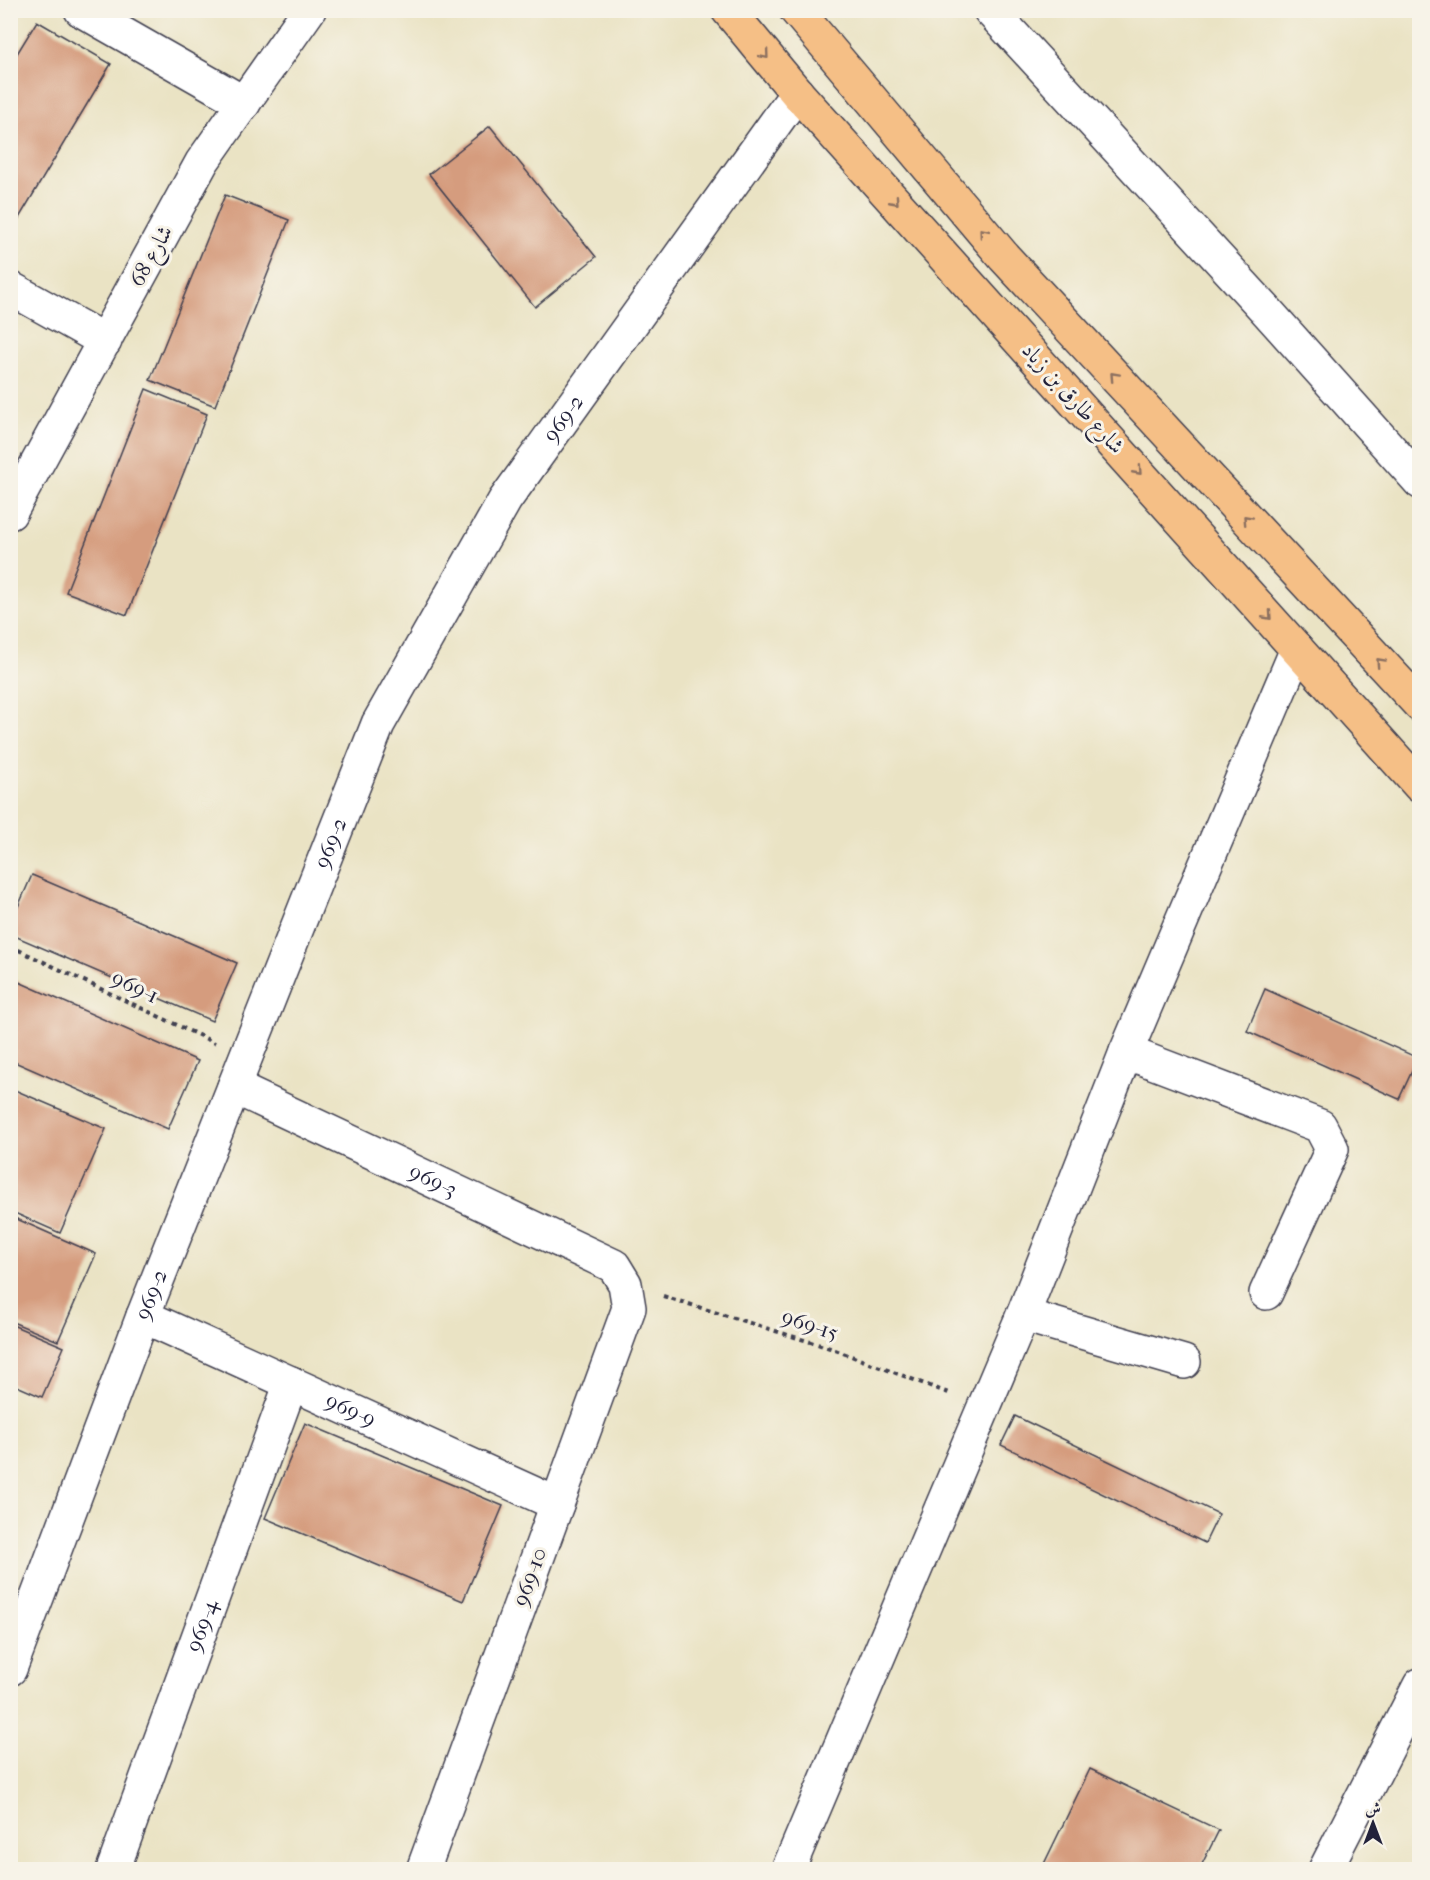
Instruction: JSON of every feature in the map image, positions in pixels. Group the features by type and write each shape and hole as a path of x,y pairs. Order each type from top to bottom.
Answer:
{"main road":[{"name":"شارع طارق بن زياد","path":"728,10 797,93 1419,786"},
{"name":"شارع طارق بن زياد","path":"796,10 1004,257 1419,705"}],"street":[{"path":"81,10 244,103"},
{"name":"شارع 68","path":"10,513 202,162 309,10"},
{"path":"990,10 1265,309 1419,482"},
{"name":"969-2","path":"10,1669 143,1316 378,724 499,511 797,93"},
{"path":"10,288 105,341"},
{"path":"788,1869 1023,1315 1126,1052 1297,648"},
{"path":"1126,1052 1320,1126 1332,1149 1266,1293"},
{"name":"969-3","path":"240,1072 614,1266 625,1284"},
{"name":"969-10","path":"423,1869 629,1308 625,1284"},
{"path":"1023,1315 1184,1362"},
{"name":"969-9","path":"143,1316 557,1504"},
{"name":"969-4","path":"113,1869 291,1383"},
{"path":"1324,1869 1419,1685"}],"path":[{"name":"969-1","path":"10,946 240,1072"},
{"name":"969-15","path":"625,1284 830,1348 983,1406"}],"building":[{"path":"37,21 111,64 10,233 10,65"},
{"path":"490,126 596,257 535,307 429,174"},
{"path":"225,195 289,220 215,406 150,380"},
{"path":"146,389 207,414 127,615 66,592"},
{"path":"32,875 237,963 212,1021 10,934 10,925"},
{"path":"10,978 198,1061 168,1129 10,1060"},
{"path":"1265,989 1418,1058 1399,1099 1247,1031"},
{"path":"10,1088 106,1129 60,1233 10,1211"},
{"path":"10,1216 96,1254 58,1341 10,1321"},
{"path":"10,1324 64,1347 42,1397 10,1383"},
{"path":"1015,1416 1219,1514 1205,1543 1001,1445"},
{"path":"305,1423 503,1506 463,1601 265,1518"},
{"path":"1090,1769 1219,1830 1199,1870 1041,1870"}]}
